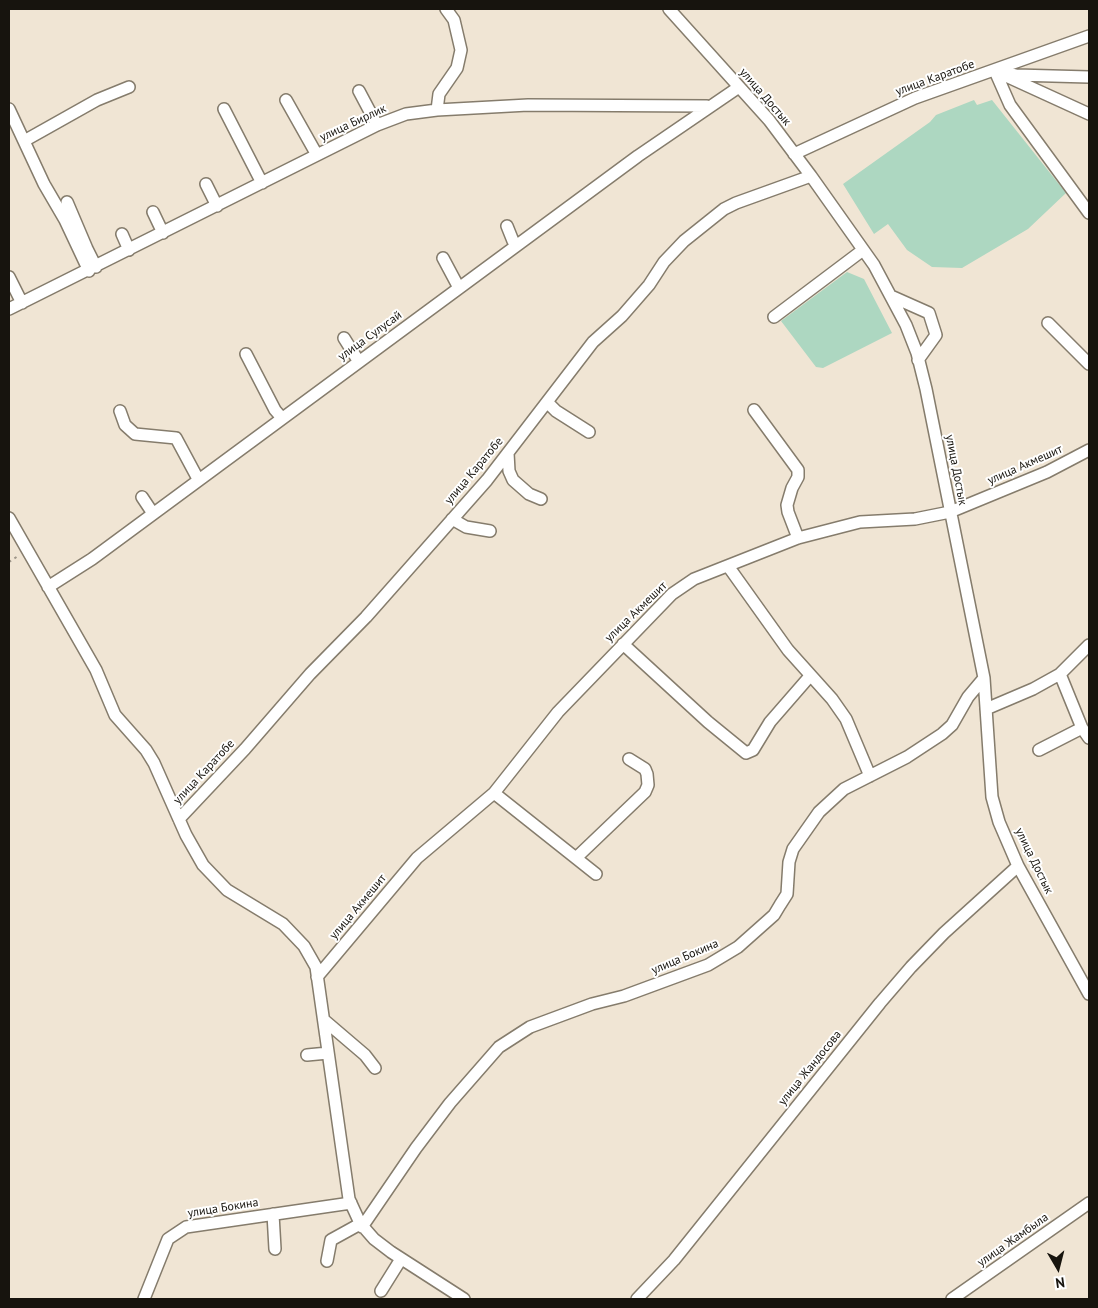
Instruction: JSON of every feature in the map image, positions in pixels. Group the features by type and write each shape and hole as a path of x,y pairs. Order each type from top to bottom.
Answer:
{"street":[{"path":"437,110 439,94 457,68 461,50 454,20 446,9"},
{"name":"улица Достык","path":"669,9 769,120 863,250 893,297 906,325 918,360 984,678 992,797 999,822 1018,866 1089,994"},
{"name":"улица Каратобе","path":"794,154 915,98 997,71 1087,38"},
{"path":"997,71 1016,75 1089,78"},
{"path":"997,71 1089,114"},
{"path":"997,71 1010,105 1089,213"},
{"path":"24,141 97,100 129,87"},
{"path":"709,106 739,88"},
{"path":"359,90 376,125"},
{"path":"286,100 317,155"},
{"name":"улица Бирлик","path":"9,309 163,234 376,125 406,114 437,110 528,105 709,106"},
{"name":"улица Сулусай","path":"48,587 92,558 517,244 709,106"},
{"path":"9,109 24,141 93,269"},
{"path":"224,109 262,183"},
{"name":"улица Каратобе","path":"179,820 245,749 310,674 366,617 452,520 508,453 593,342 622,316 649,285 664,262 684,241 724,209 811,176"},
{"path":"206,184 217,206"},
{"path":"68,202 93,269"},
{"path":"153,212 163,234"},
{"path":"507,226 513,241 517,244"},
{"path":"122,234 129,250"},
{"path":"774,317 863,250"},
{"path":"443,258 459,288"},
{"path":"9,277 22,303"},
{"path":"893,297 928,313 936,335 918,360"},
{"path":"1048,323 1089,364"},
{"path":"344,338 358,362"},
{"path":"246,354 275,410 282,418"},
{"path":"547,402 556,411 589,432"},
{"path":"754,410 798,470 798,477 792,488 787,505 798,538"},
{"path":"120,411 126,424 135,434 176,438 198,479"},
{"name":"улица Акмешит","path":"318,977 417,858 494,793 558,712 672,594 694,579 798,538 860,522 915,519 950,512 1047,472 1089,450"},
{"path":"508,453 513,480 529,494 541,498"},
{"path":"142,497 152,512"},
{"path":"9,518 96,670 115,715 146,750 154,763 195,854 216,880 275,919 295,936 311,958 318,977 351,1203 361,1226 374,1239 401,1259 464,1299"},
{"path":"452,520 466,527 490,531"},
{"path":"728,566 788,650 832,699 846,719 870,776"},
{"path":"623,644 708,722 746,753 753,750 770,722 810,676"},
{"path":"986,709 1033,690 1060,674 1084,654 1089,645"},
{"path":"1060,674 1082,728 1089,738"},
{"name":"улица Бокина","path":"361,1226 450,1103 499,1047 530,1027 592,1004 624,996 708,965 738,947 774,915 780,906 787,894 789,862 793,848 819,812 844,789 942,734 952,725 968,697 984,678"},
{"path":"1039,750 1082,728"},
{"path":"577,857 645,792 648,785 647,774 644,769 629,759"},
{"path":"494,793 596,874"},
{"name":"улица Жандосова","path":"637,1299 692,1237 905,974 944,933 1018,866"},
{"path":"324,1020 365,1055 375,1068"},
{"path":"307,1055 328,1052"},
{"name":"улица Бокина","path":"144,1299 168,1239 176,1232 197,1225 351,1203"},
{"name":"улица Жамбыла","path":"952,1299 1089,1203"},
{"path":"273,1214 276,1249"},
{"path":"327,1261 331,1240 361,1226"},
{"path":"381,1291 401,1259"}],"green space":[{"path":"974,100 977,105 992,100 1066,193 1028,229 962,268 932,267 907,250 888,224 874,234 843,184 930,122 936,115"},
{"path":"847,272 864,279 892,333 823,368 816,367 781,321"}]}
